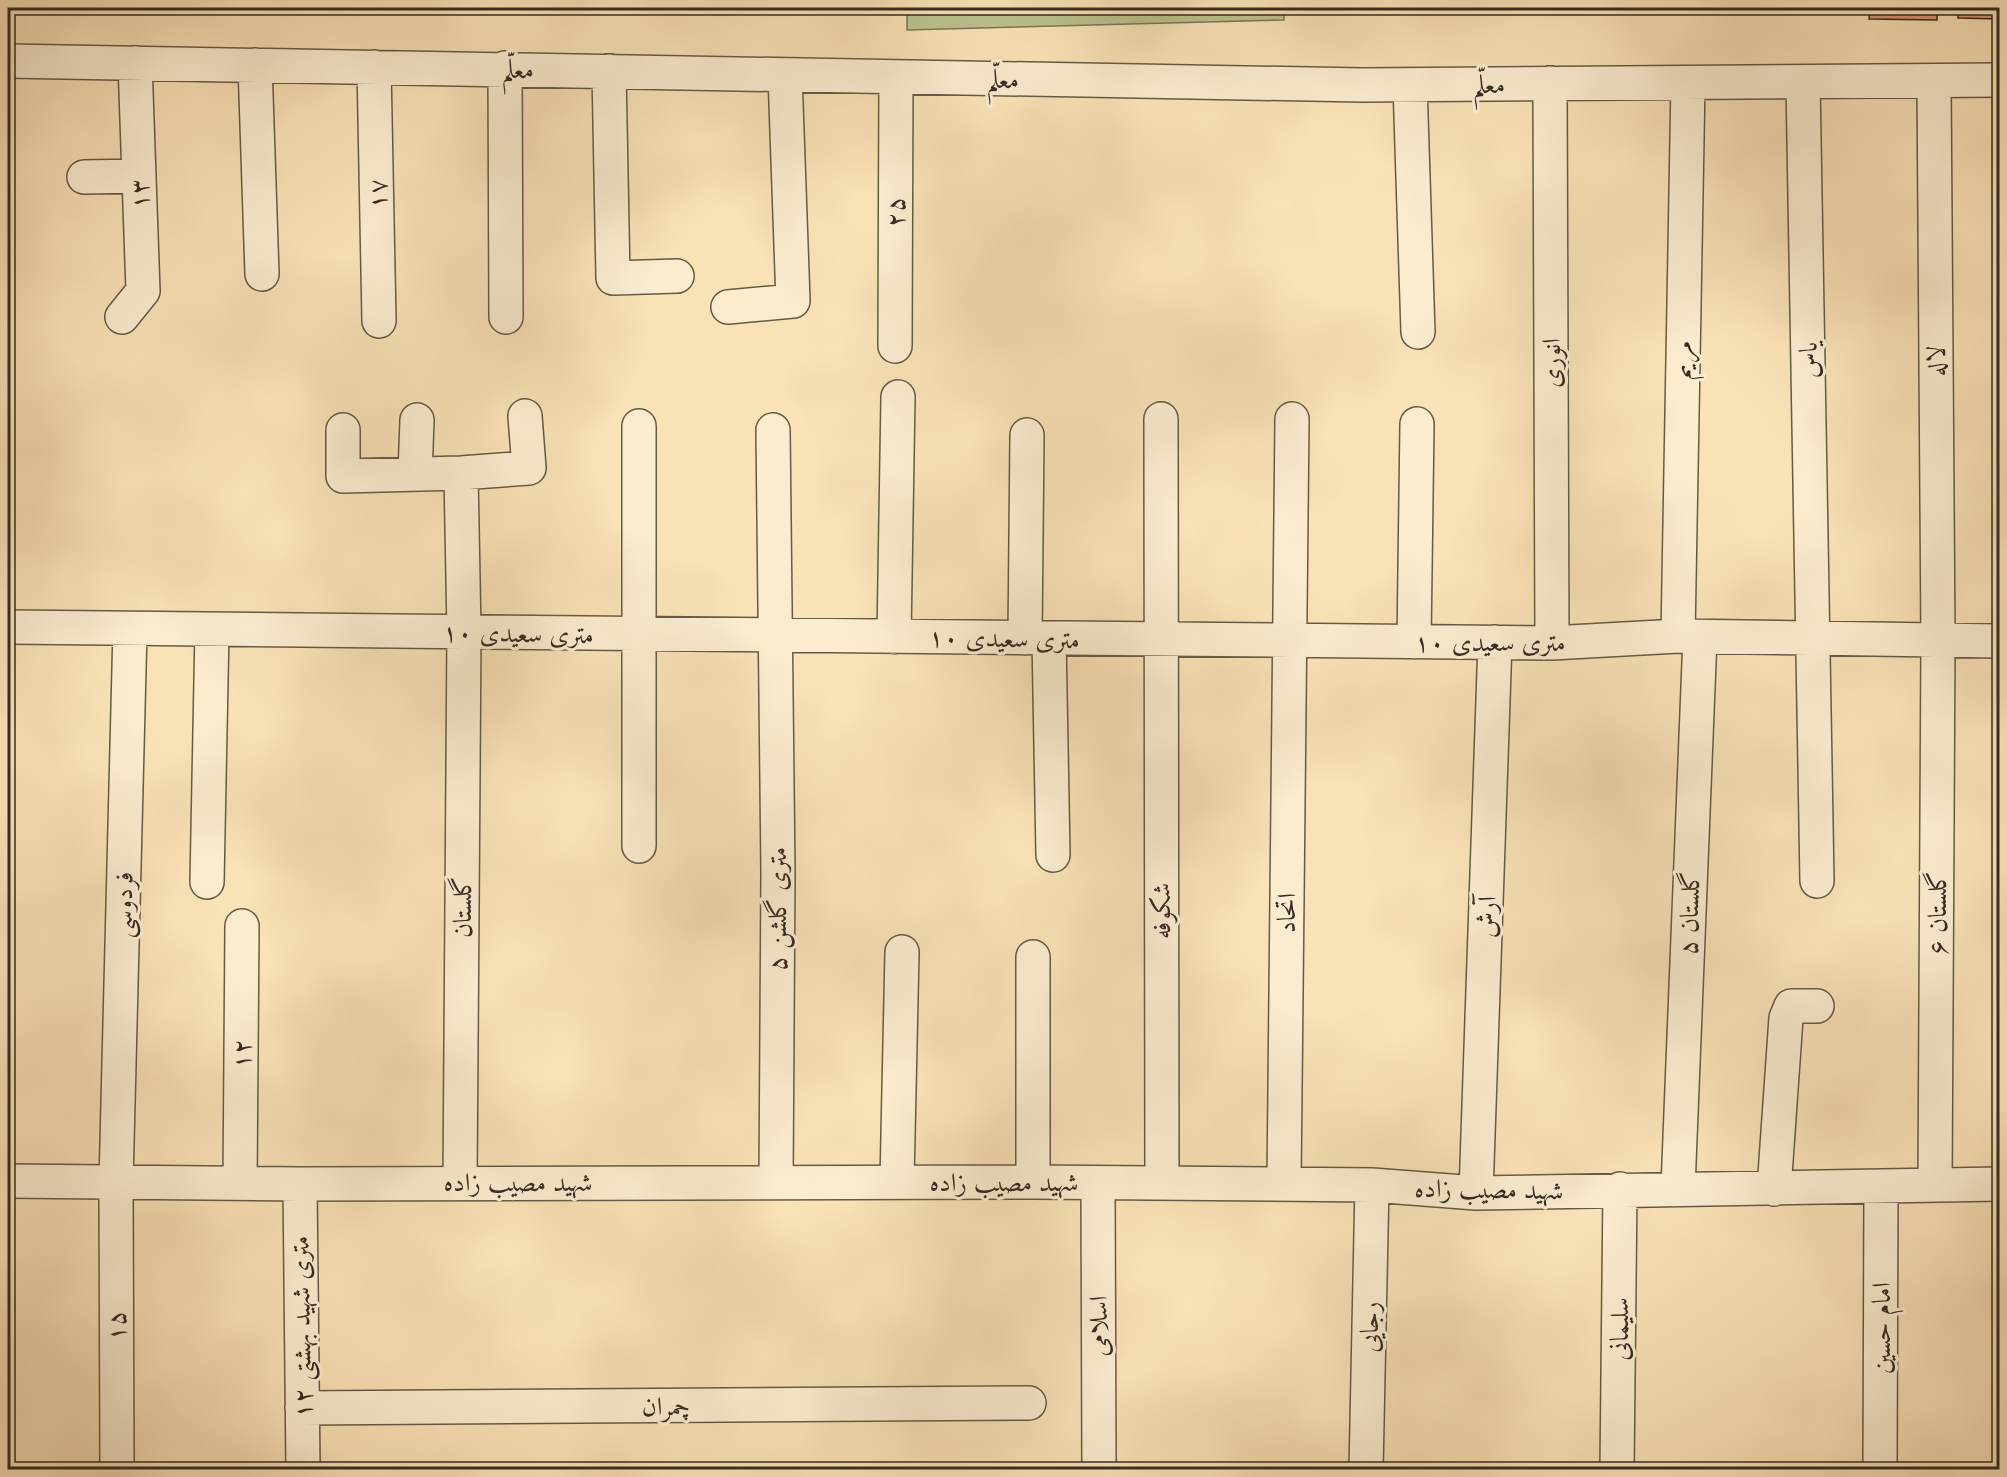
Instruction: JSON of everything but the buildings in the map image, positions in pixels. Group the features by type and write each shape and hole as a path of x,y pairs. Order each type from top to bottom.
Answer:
{"street":[{"name":"معلّم","path":"8,61 1410,85 2000,80"},
{"name":"۱۳","path":"122,317 143,291 135,63"},
{"path":"255,65 262,274"},
{"name":"۱۷","path":"374,67 379,321"},
{"path":"505,69 506,317"},
{"path":"609,71 613,278 678,276"},
{"path":"728,307 793,301 785,75"},
{"name":"۲۵","path":"895,346 896,77"},
{"name":"لاله","path":"1934,81 1938,640"},
{"name":"یاس","path":"1803,82 1817,881"},
{"name":"انوری","path":"1550,83 1552,643"},
{"name":"مریم","path":"1688,83 1689,637"},
{"path":"1410,85 1418,332"},
{"path":"84,177 138,176"},
{"path":"894,637 898,397"},
{"path":"343,430 344,476 461,474 529,468 525,416"},
{"name":"شکوفه","path":"1161,418 1162,1183"},
{"name":"اتحاد","path":"1284,1185 1292,419"},
{"path":"415,474 417,420"},
{"path":"1414,642 1417,424"},
{"path":"639,426 639,846"},
{"path":"773,430 777,636"},
{"path":"1027,435 1037,638 1053,855"},
{"name":"گلستان","path":"460,1182 464,632 461,474"},
{"name":"۱۰ متری سعیدی","path":"8,627 1552,643 1689,637 2000,641"},
{"name":"فردوسی","path":"116,1182 130,628"},
{"path":"207,882 212,630"},
{"name":"۵ متری گلشن","path":"776,1182 777,636"},
{"name":"گلستان ۵","path":"1678,1188 1689,637"},
{"name":"گلستان ۶","path":"1935,1185 1938,640"},
{"name":"آرش","path":"1476,1192 1495,642"},
{"name":"۱۲","path":"240,1183 242,926"},
{"path":"897,1181 902,952"},
{"path":"1033,957 1033,1182"},
{"path":"1774,1189 1786,1018 1791,1006 1817,1006"},
{"name":"شهید مصیب زاده","path":"8,1181 300,1184 1098,1182 1372,1185 1476,1192 2000,1184"},
{"name":"۱۵","path":"116,1182 117,1470"},
{"name":"اسلامی","path":"1098,1182 1098,1470"},
{"name":"۱۲ متری شهید بهشتی","path":"300,1184 303,1470"},
{"name":"رجایی","path":"1366,1470 1372,1185"},
{"name":"امام حسین","path":"1880,1470 1881,1187"},
{"name":"سلیمانی","path":"1617,1470 1620,1189"},
{"name":"چمران","path":"302,1408 1029,1403"}],"green space":[{"path":"907,8 1284,8 1284,20 907,30"}]}
